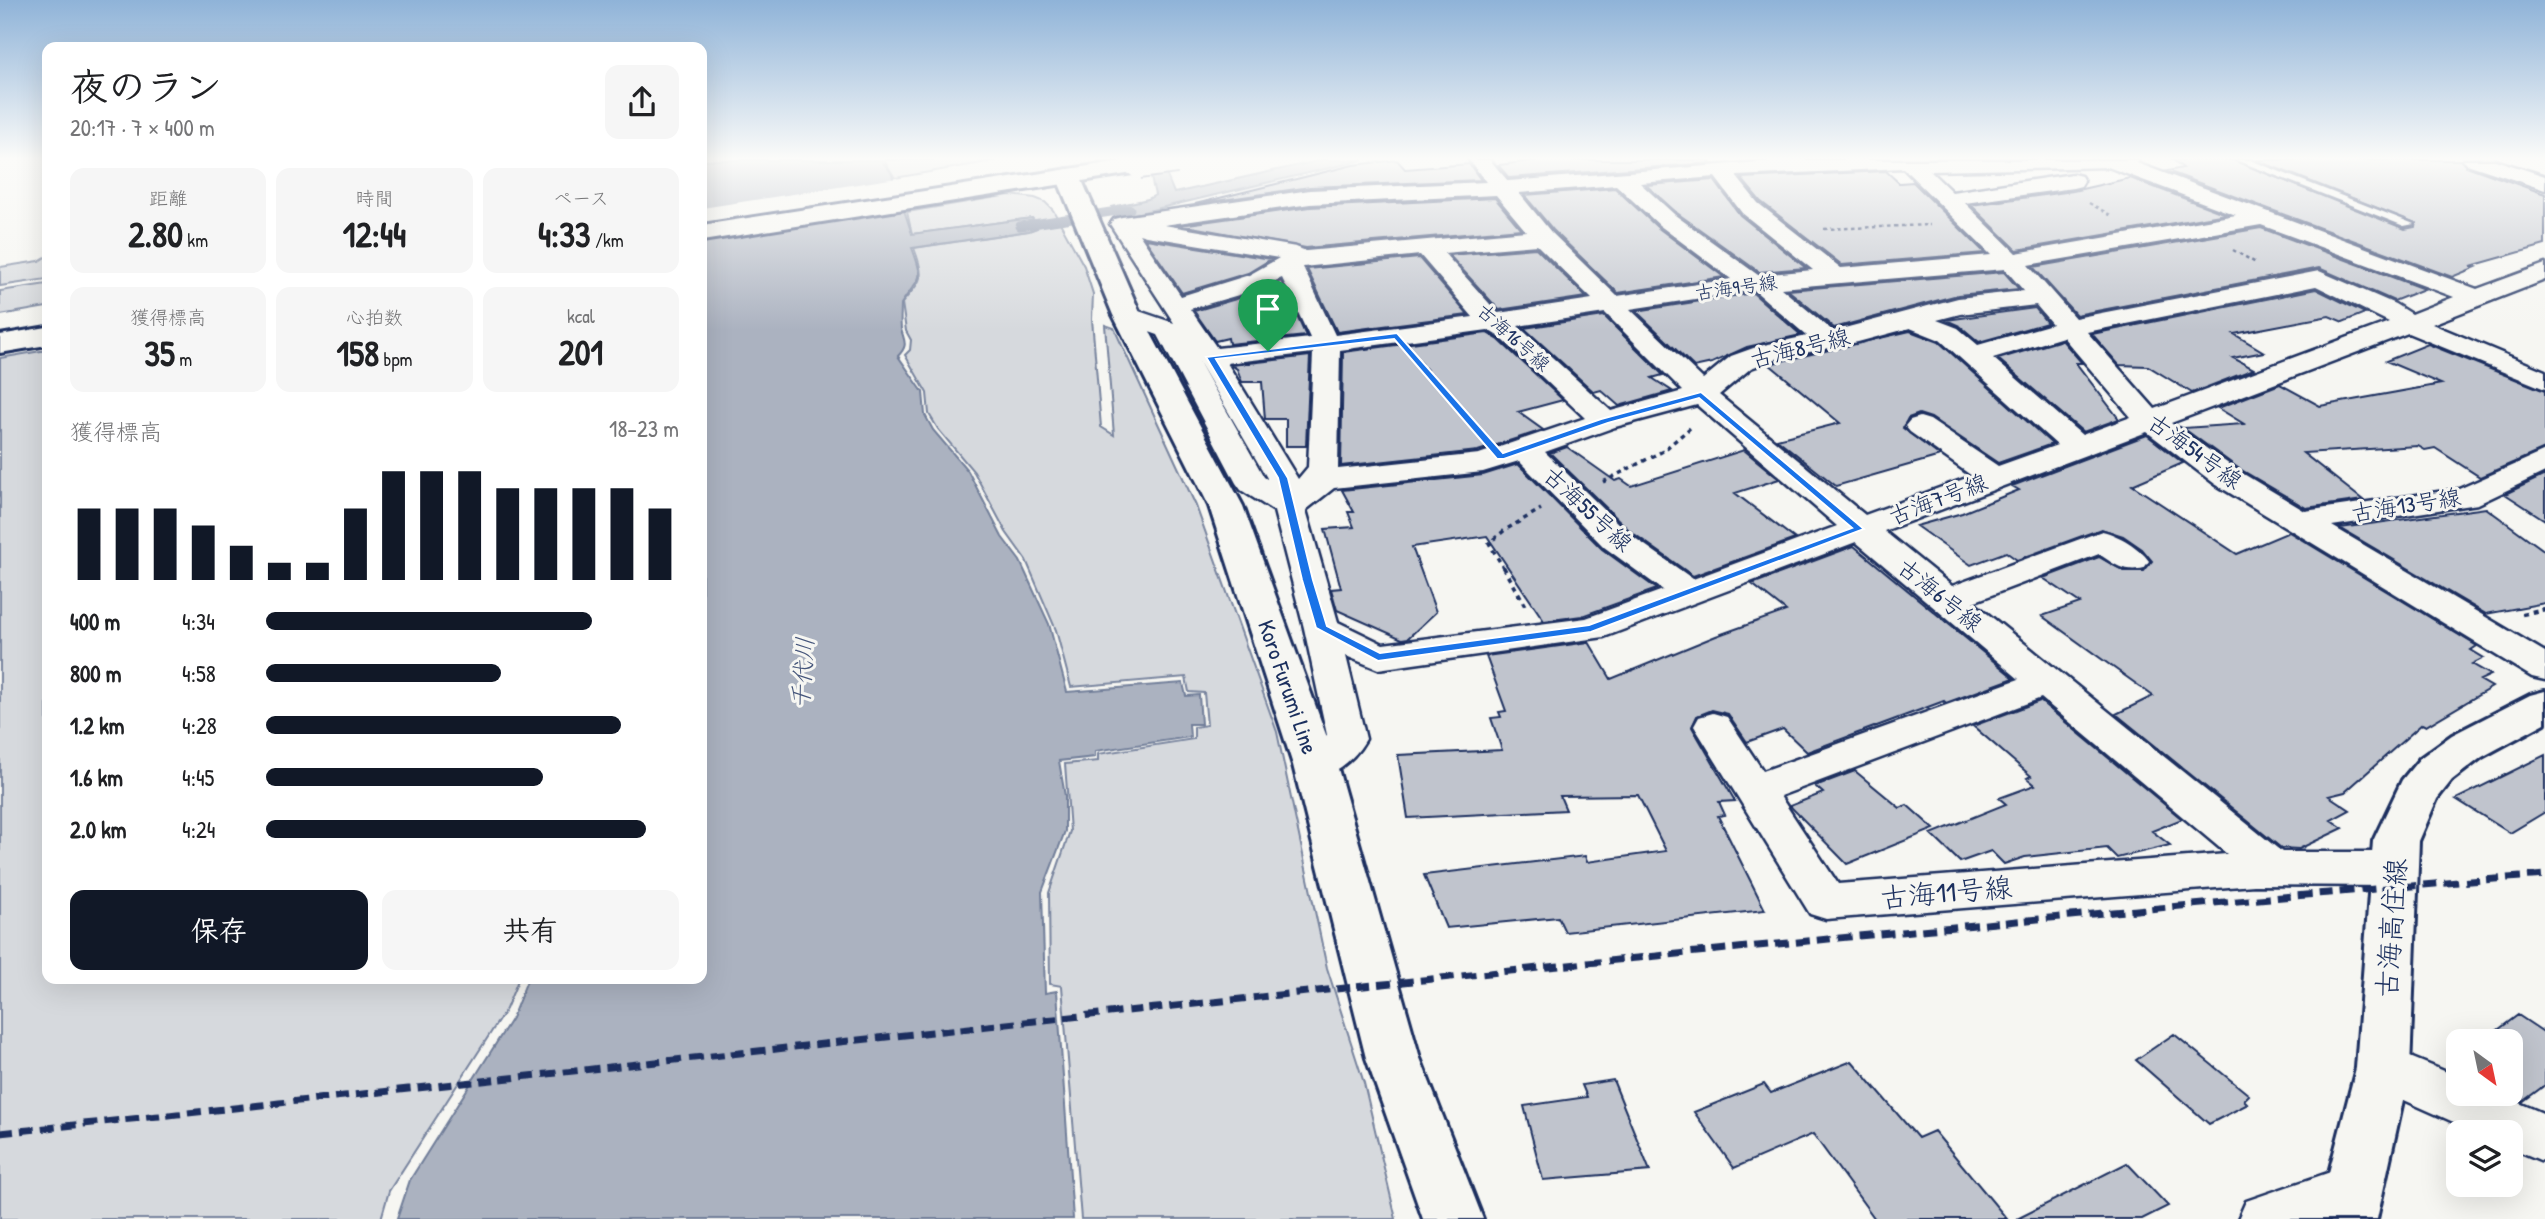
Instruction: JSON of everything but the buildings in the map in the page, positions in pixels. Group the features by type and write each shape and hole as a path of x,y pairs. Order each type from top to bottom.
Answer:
{"main road":[{"path":"707,232 792,217"},
{"name":"Koro Furumi Line","path":"1086,217 1127,315 1226,506 1315,765 1393,1058 1453,1219"},
{"path":"0,328 42,322"},
{"path":"0,344 42,338"},
{"name":"古海高住線","path":"2350,1204 2383,1068 2396,841 2418,792 2436,769 2467,746 2545,705"}],"street":[{"path":"1122,224 1172,217"},
{"name":"古海6号線","path":"1527,217 1543,237 1707,400 1859,529 2273,868"},
{"path":"1664,217 1756,283 1827,340"},
{"path":"1761,217 1835,275"},
{"name":"古海54号線","path":"1966,217 2044,297 2149,421 2226,477 2545,668"},
{"path":"2262,218 2474,296"},
{"name":"古海9号線","path":"1210,357 1397,336 1756,283 2011,261 2262,218"},
{"path":"1122,224 1159,233 1296,254 1290,263 1292,272 1327,345 1323,469 1289,507"},
{"path":"1122,224 1210,357 1283,478 1322,628 1347,739 1315,765"},
{"path":"1175,305 1233,290 1306,258 1543,237"},
{"name":"古海16号線","path":"1427,248 1492,322 1510,332 1605,421"},
{"name":"古海7号線","path":"1322,628 1378,657 1591,629 2545,271"},
{"path":"1973,355 2070,327 2319,278 2386,309 2409,324 2545,381"},
{"name":"古海8号線","path":"1289,507 1325,480 1483,463 1605,421 1707,400 1741,362 1769,352 1958,306 2044,297"},
{"path":"1127,315 1168,330 1252,483 1289,507"},
{"path":"1912,319 1949,334 2078,447"},
{"path":"1920,426 1995,478"},
{"name":"古海55号線","path":"1513,452 1571,494 1616,540 1689,592"},
{"name":"古海13号線","path":"2301,521 2467,497 2545,460"},
{"path":"1946,600 2102,541 2133,561"},
{"path":"1754,790 2047,682"},
{"name":"古海11号線","path":"1713,726 1826,902 2273,868"},
{"path":"2273,868 2395,869"},
{"path":"2383,1068 2545,1138"},
{"path":"2265,1219 2350,1204"}],"lane":[{"path":"2389,217 2408,224"}],"path":[{"path":"2115,217 2151,237"},
{"path":"1815,229 1972,223"},
{"path":"2195,230 2294,283"},
{"path":"1397,336 1513,452"},
{"path":"1544,634 1489,543 1504,530 1571,494 1663,451 1707,400"}],"shaded area":[{"path":"908,217 1057,217 1084,266 1093,294 1092,319 1101,427 1114,435 1105,325 1114,328 1196,506 1277,732 1327,968 1364,1083 1396,1219 1081,1219 1062,986 1050,984 1049,893 1070,831 1065,764 1098,761 1098,754 1194,739 1194,727 1207,725 1204,693 1189,692 1186,677 1071,687 1056,630 1026,560 1006,532 974,472 929,414 927,393 905,355 910,350 911,340 906,331 902,303 918,283 921,273 914,248 1029,231 1037,228 1038,224 1032,218 912,234"},
{"path":"42,259 42,280 0,286 0,267"},
{"path":"42,285 42,308 0,315 0,291"},
{"path":"42,351 42,984 516,984 506,1009 389,1191 381,1219 0,1219 0,358"}],"water":[{"name":"千代川","path":"707,217 906,217 912,234 1032,218 1037,228 1028,231 912,248 919,274 901,304 901,329 905,343 898,356 923,392 925,415 933,430 968,471 1002,537 1020,561 1049,624 1067,692 1183,683 1186,696 1199,695 1201,724 1189,724 1190,737 1095,751 1095,757 1059,761 1065,796 1065,831 1042,892 1045,993 1057,991 1073,1219 397,1219 410,1180 512,1018 526,984 707,984"}],"pier":[{"path":"707,217 861,217 707,242"}],"waterway":[{"path":"1020,226 1079,217"}],"railway":[{"path":"0,1133 1590,963 1908,931 2545,875"}],"route":[{"path":"1397,336 1501,457 1605,421 1701,395 1859,529 1591,629 1378,657 1322,628 1307,580 1283,478 1210,357 1268,351 1397,336"}]}
